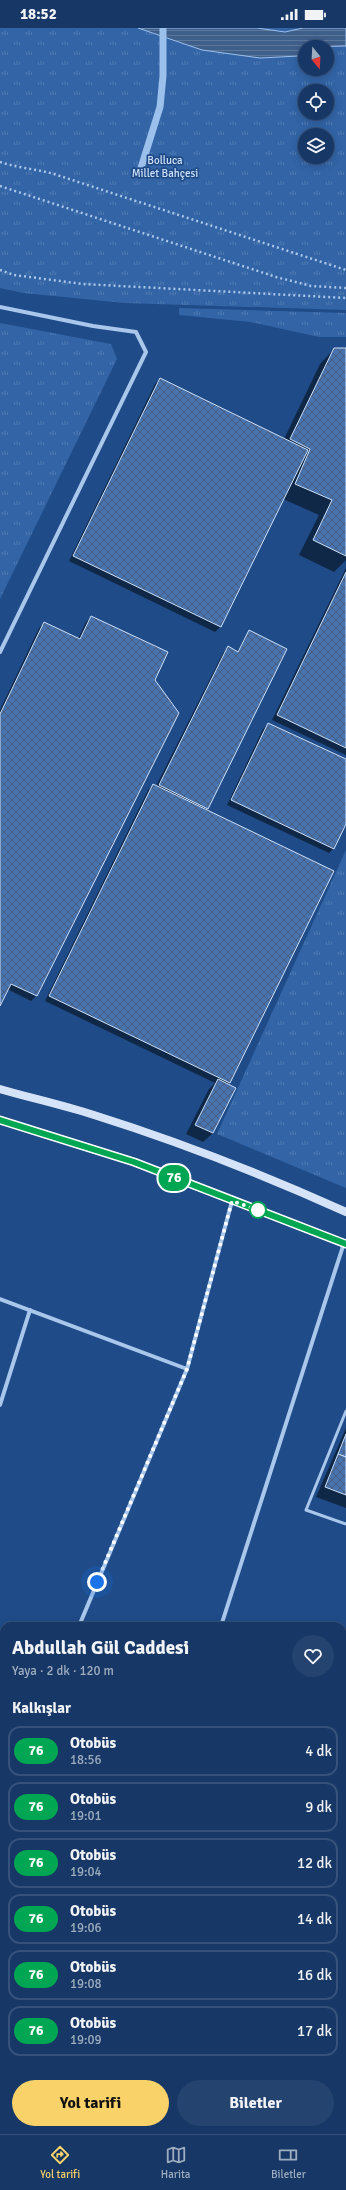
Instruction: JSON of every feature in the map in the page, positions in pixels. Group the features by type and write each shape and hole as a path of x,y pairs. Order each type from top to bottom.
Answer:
{"street":[{"path":"0,307 93,326 136,332 146,352 0,652"},
{"path":"0,1089 93,1115 194,1149 299,1191 346,1212"},
{"path":"0,1120 134,1162 232,1201 345,1241 221,1622"},
{"path":"81,1622 187,1369 232,1201"},
{"path":"0,1299 187,1369"},
{"path":"0,1405 30,1310"}],"lane":[{"path":"346,1411 306,1510 346,1524"}],"path":[{"path":"0,162 18,168 33,168 54,174 346,270"},
{"path":"0,186 281,279 310,286 346,288"},
{"path":"0,270 14,275 82,284 346,298"}],"green space":[{"name":"Bolluca Millet Bahçesi","path":"0,28 346,28 346,310 124,303 23,293 0,288"},
{"path":"179,308 346,313 346,337 319,337 250,322 179,315"},
{"path":"0,323 111,344 117,359 0,599"},
{"path":"346,850 346,1188 217,1134"}],"shaded area":[{"path":"138,28 257,28 285,32 303,28 346,28 346,46 334,46 334,40 298,40 298,56 260,58 202,50"}],"building":[{"path":"334,348 346,348 346,556 313,540 332,500 295,484 310,449 290,439"},
{"path":"160,378 308,450 221,627 73,556"},
{"path":"346,572 346,748 277,715"},
{"path":"91,616 168,652 155,680 179,713 37,996 11,984 0,1006 0,714 44,622 80,639"},
{"path":"249,630 287,649 208,809 159,785 228,646 238,652"},
{"path":"268,723 346,759 346,824 334,849 231,800"},
{"path":"153,784 334,871 230,1083 49,996"},
{"path":"218,1079 236,1088 213,1133 195,1125"},
{"path":"346,1434 346,1457 338,1454"},
{"path":"338,1454 346,1457 346,1495 325,1487"}],"waterway":[{"path":"140,171 160,107 163,76 163,28"}],"bus line":[{"name":"76","path":"0,1120 134,1162 346,1244"}],"route":[{"path":"97,1582 187,1369 232,1201 258,1210"}]}
